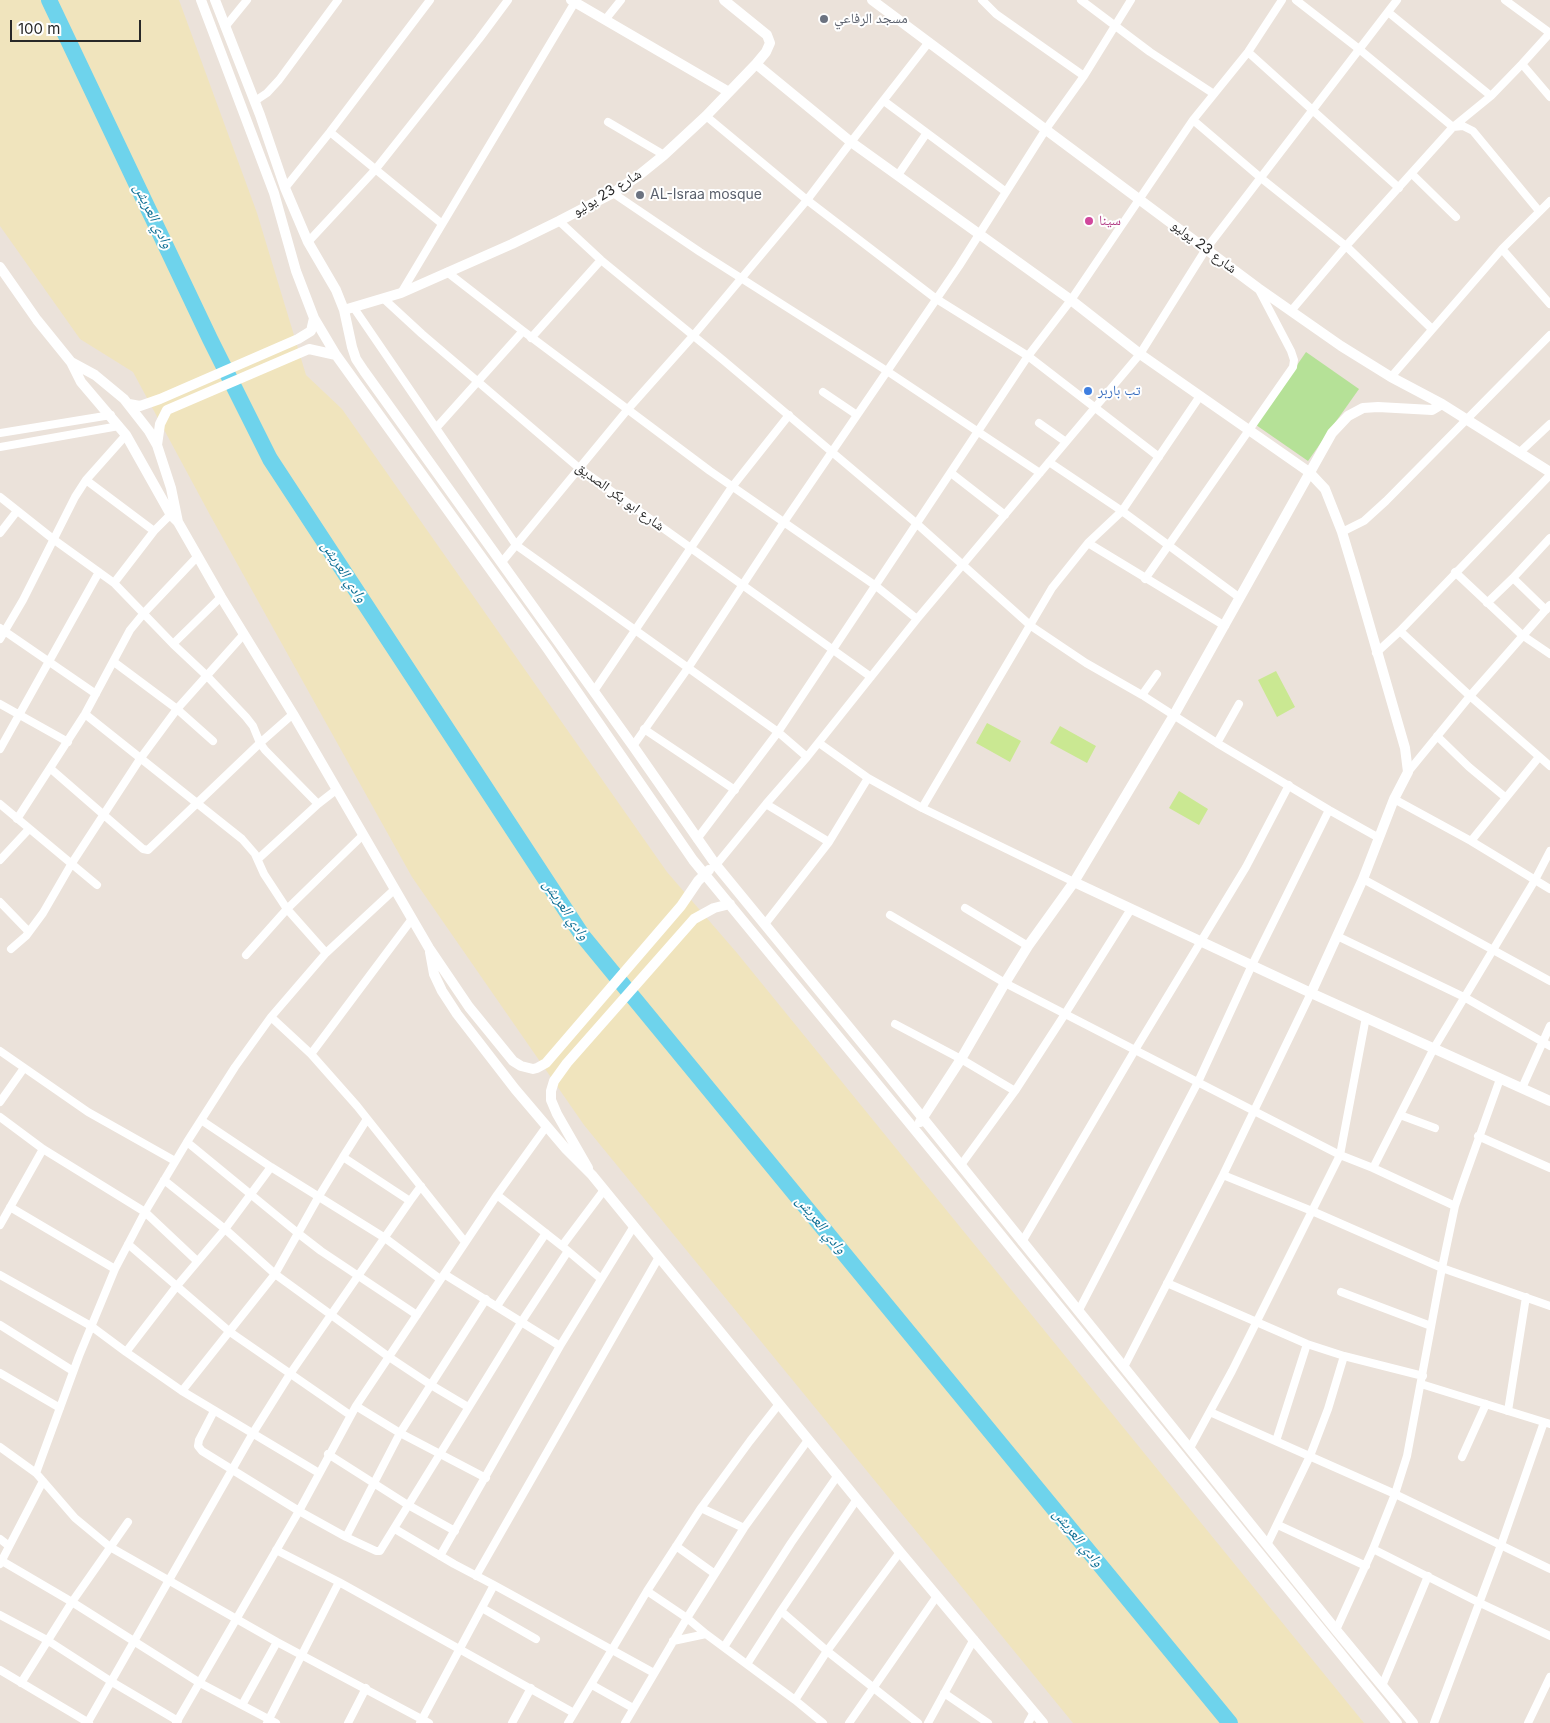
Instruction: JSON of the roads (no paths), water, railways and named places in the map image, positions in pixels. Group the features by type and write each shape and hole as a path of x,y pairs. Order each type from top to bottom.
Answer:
{"street":[{"path":"201,0 274,193 296,271 314,318 336,355 541,640 635,773 693,860 1015,1252 1397,1723"},
{"path":"215,0 224,27 255,101 285,188 308,242 336,290 437,427 516,545 778,732 807,757"},
{"path":"224,27 246,0"},
{"path":"255,101 267,93 279,80 338,0"},
{"path":"285,188 430,0"},
{"path":"308,242 375,170 508,0"},
{"path":"605,20 621,0"},
{"name":"شارع 23 يوليو","path":"350,309 401,293 559,221 613,193 664,155 706,116 756,64 766,52 770,43 766,35 724,0"},
{"name":"شارع 23 يوليو","path":"872,0 1258,288 1341,346 1391,377 1442,404 1550,474"},
{"path":"982,0 996,14 1084,76"},
{"path":"1081,0 1114,26 1214,94"},
{"path":"633,746 688,668 784,522 980,233 1046,129 1084,76 1130,0"},
{"path":"697,839 778,732 1028,356 1071,300 1193,120 1248,52 1282,0"},
{"path":"1296,0 1359,49 1453,128"},
{"path":"0,267 71,362 81,382 111,415 126,435 175,516 197,557 293,714 429,948 473,1014 513,1061 521,1066 537,1068 556,1052 681,906 705,874 716,865 819,743 917,619 1140,354 1206,249 1397,0"},
{"path":"401,293 573,1 729,92"},
{"path":"1291,311 1346,246 1453,128 1491,96 1550,33 1508,1"},
{"path":"1388,12 1491,96"},
{"path":"502,562 628,409 693,336 807,200 929,42"},
{"path":"1248,52 1399,188"},
{"path":"756,64 851,142 980,233 1140,354 1310,472 1325,489 1342,532 1405,748 1408,772"},
{"path":"1522,64 1550,97"},
{"path":"884,101 1006,192"},
{"path":"246,118 260,115"},
{"path":"706,116 807,200 935,298 1028,356 1158,457"},
{"path":"1193,120 1261,178 1346,246 1432,329"},
{"path":"608,122 664,155"},
{"path":"1453,128 1463,126 1473,131 1539,211"},
{"path":"330,132 441,223"},
{"path":"898,175 926,134"},
{"path":"1412,174 1456,216"},
{"path":"613,193 741,279 887,371 1040,473"},
{"path":"1391,377 1502,249 1550,201"},
{"path":"559,221 601,260 789,415 916,523 1031,626 1086,663 1142,695 1217,743 1379,838"},
{"path":"287,239 303,231"},
{"path":"1502,249 1550,304"},
{"path":"531,338 601,260"},
{"path":"447,272 531,338 732,487 876,586 917,619"},
{"path":"1145,579 1289,374 1294,360 1291,350 1258,288"},
{"name":"شارع ابو بكر الصديق","path":"384,299 579,468 834,650 870,678"},
{"path":"350,309 352,347 356,359 716,865 1413,1723"},
{"path":"129,404 140,406 160,399 295,341 311,331 314,318"},
{"path":"437,427 523,331"},
{"path":"1342,532 1364,521 1376,510 1550,335"},
{"path":"157,446 160,424 167,410 309,349 336,355"},
{"path":"71,362 96,376 129,404 149,431 157,446 171,488 175,516"},
{"path":"823,392 857,415"},
{"path":"922,808 1052,588 1088,543 1122,511 1200,396"},
{"path":"914,1129 961,1059 1028,946 1074,882 1174,715 1332,433 1348,416 1370,407 1432,410 1442,404"},
{"path":"0,433 111,415"},
{"path":"594,691 732,487 789,415"},
{"path":"1039,423 1066,442"},
{"path":"1519,453 1550,424"},
{"path":"0,447 120,426"},
{"path":"96,694 48,661 2,633 23,600 65,514 86,480 126,435"},
{"path":"1049,462 1122,511 1240,598"},
{"path":"951,472 1005,515"},
{"path":"1376,653 1400,631 1550,474"},
{"path":"86,480 154,531"},
{"path":"0,498 114,583 250,722 265,750 318,804"},
{"path":"0,533 17,511"},
{"path":"114,583 154,531 175,516"},
{"path":"1487,602 1513,578 1550,538"},
{"path":"1088,543 1225,626"},
{"path":"17,819 85,714 130,630 144,612 197,557"},
{"path":"0,749 99,572"},
{"path":"1455,572 1522,635 1550,654"},
{"path":"1124,1366 1223,1175 1311,993 1362,879 1394,799 1408,772 1522,635 1548,608 1513,578"},
{"path":"173,644 221,597"},
{"path":"1400,631 1550,766"},
{"path":"11,949 30,932 43,913 72,863 140,759 177,710 244,634"},
{"path":"114,662 213,740"},
{"path":"1142,695 1156,674"},
{"path":"0,704 68,742"},
{"path":"1217,743 1239,704"},
{"path":"85,714 242,839 251,848 264,874 287,909 326,953"},
{"path":"51,769 143,849 148,850 293,714"},
{"path":"644,730 735,790"},
{"path":"1437,736 1469,767 1505,797"},
{"path":"819,743 868,778 922,808 1074,882 1311,993 1366,1016 1550,1101"},
{"path":"1471,841 1539,757"},
{"path":"765,924 829,842 868,778"},
{"path":"1022,1242 1246,867 1289,785"},
{"path":"258,859 336,790"},
{"path":"1394,799 1471,841 1550,890"},
{"path":"0,804 97,885"},
{"path":"766,804 829,842"},
{"path":"1079,1310 1198,1082 1252,965 1329,810"},
{"path":"0,860 29,828"},
{"path":"246,955 287,909 364,835"},
{"path":"1373,1168 1434,1048 1535,880 1550,851"},
{"path":"1362,879 1493,949 1550,982"},
{"path":"36,1473 90,1326 115,1269 175,1161 235,1067 271,1017 326,953 395,889"},
{"path":"0,902 30,932"},
{"path":"592,1176 551,1100 551,1090 554,1081 567,1063 694,918 714,908 730,904"},
{"path":"965,908 1028,946"},
{"path":"961,1165 1015,1091 1131,909"},
{"path":"890,915 1005,983 1065,1014 1340,1154 1455,1206"},
{"path":"311,1054 412,918"},
{"path":"1337,936 1464,997 1550,1046"},
{"path":"429,948 434,974 442,991 457,1014 546,1127 604,1190 857,1500 1043,1723"},
{"path":"1190,1448 1340,1154 1366,1016"},
{"path":"271,1017 311,1054 367,1119 465,1242"},
{"path":"895,1024 961,1059 1015,1091"},
{"path":"1522,1088 1550,1026"},
{"path":"0,1051 88,1112 175,1161"},
{"path":"0,1102 24,1068"},
{"path":"1336,1630 1373,1549 1395,1494 1407,1456 1455,1206 1478,1136 1500,1079"},
{"path":"1400,1115 1435,1128"},
{"path":"0,1117 43,1149 145,1212 197,1261"},
{"path":"182,1391 276,1274 319,1196 367,1119"},
{"path":"201,1120 442,1276 486,1299 560,1346"},
{"path":"0,1615 47,1640 177,1722 299,1511 350,1415 465,1242 546,1127"},
{"path":"1478,1136 1550,1168"},
{"path":"187,1142 298,1234 417,1315"},
{"path":"0,1225 43,1149"},
{"path":"343,1157 410,1201"},
{"path":"126,1352 176,1287 225,1229 271,1167"},
{"path":"1223,1175 1312,1211 1442,1268 1550,1306"},
{"path":"164,1180 225,1229 276,1274 389,1356 431,1385 468,1407"},
{"path":"0,1670 88,1723 254,1433 290,1374 333,1315 421,1186"},
{"path":"214,1411 199,1440 198,1446 202,1451 299,1511 346,1537 379,1551 382,1549 565,1249 604,1190"},
{"path":"497,1195 600,1278"},
{"path":"10,1206 115,1269"},
{"path":"440,1556 560,1346 600,1278 634,1226"},
{"path":"497,1306 546,1233"},
{"path":"128,1244 230,1332 350,1415"},
{"path":"476,1576 659,1257"},
{"path":"0,1275 90,1326 182,1391 318,1473"},
{"path":"1167,1283 1307,1344 1422,1380 1486,1404 1547,1423 1434,1723"},
{"path":"1341,1292 1431,1326"},
{"path":"1508,1411 1526,1297"},
{"path":"346,1537 400,1433 486,1299"},
{"path":"0,1325 73,1371"},
{"path":"1276,1441 1307,1344"},
{"path":"1267,1545 1310,1456 1328,1409 1344,1356"},
{"path":"0,1373 60,1408"},
{"path":"568,1723 647,1591 701,1508 740,1453 779,1404"},
{"path":"1462,1457 1486,1404"},
{"path":"356,1406 400,1433 486,1478"},
{"path":"1210,1412 1395,1494 1550,1569"},
{"path":"625,1723 687,1618 744,1528 808,1440"},
{"path":"0,1447 36,1473 75,1518 110,1547 277,1642 366,1688 423,1722 494,1584"},
{"path":"328,1454 408,1505 455,1530"},
{"path":"724,1647 791,1543 838,1476"},
{"path":"44,1481 1,1563 72,1602 200,1683 270,1722 339,1582"},
{"path":"747,1664 857,1500"},
{"path":"701,1508 744,1528"},
{"path":"21,1684 72,1602 128,1522"},
{"path":"1278,1525 1366,1566"},
{"path":"394,1529 654,1673"},
{"path":"0,1539 9,1546"},
{"path":"676,1546 715,1574"},
{"path":"1373,1549 1550,1636"},
{"path":"276,1550 461,1648 574,1713"},
{"path":"795,1700 827,1651 900,1552"},
{"path":"1382,1686 1428,1576"},
{"path":"647,1591 687,1618 823,1723"},
{"path":"849,1723 937,1596"},
{"path":"482,1608 536,1639"},
{"path":"781,1611 872,1688 918,1723"},
{"path":"673,1641 706,1634"},
{"path":"928,1723 974,1639"},
{"path":"242,1705 277,1642"},
{"path":"1528,1723 1550,1677"},
{"path":"592,1685 633,1708"},
{"path":"348,1723 366,1688"},
{"path":"512,1723 531,1688"},
{"path":"944,1693 988,1723"},
{"path":"1028,1723 1034,1712"}],"waterway":[{"name":"وادي العريش","path":"49,0 210,339 270,459 582,935 1230,1723"}],"place":[{"name":"مسجد الرفاعي","path":"824,19"},
{"name":"AL-Israa mosque","path":"640,195"},
{"name":"سينا","path":"1089,221"},
{"name":"تب باربر","path":"1088,391"}]}
